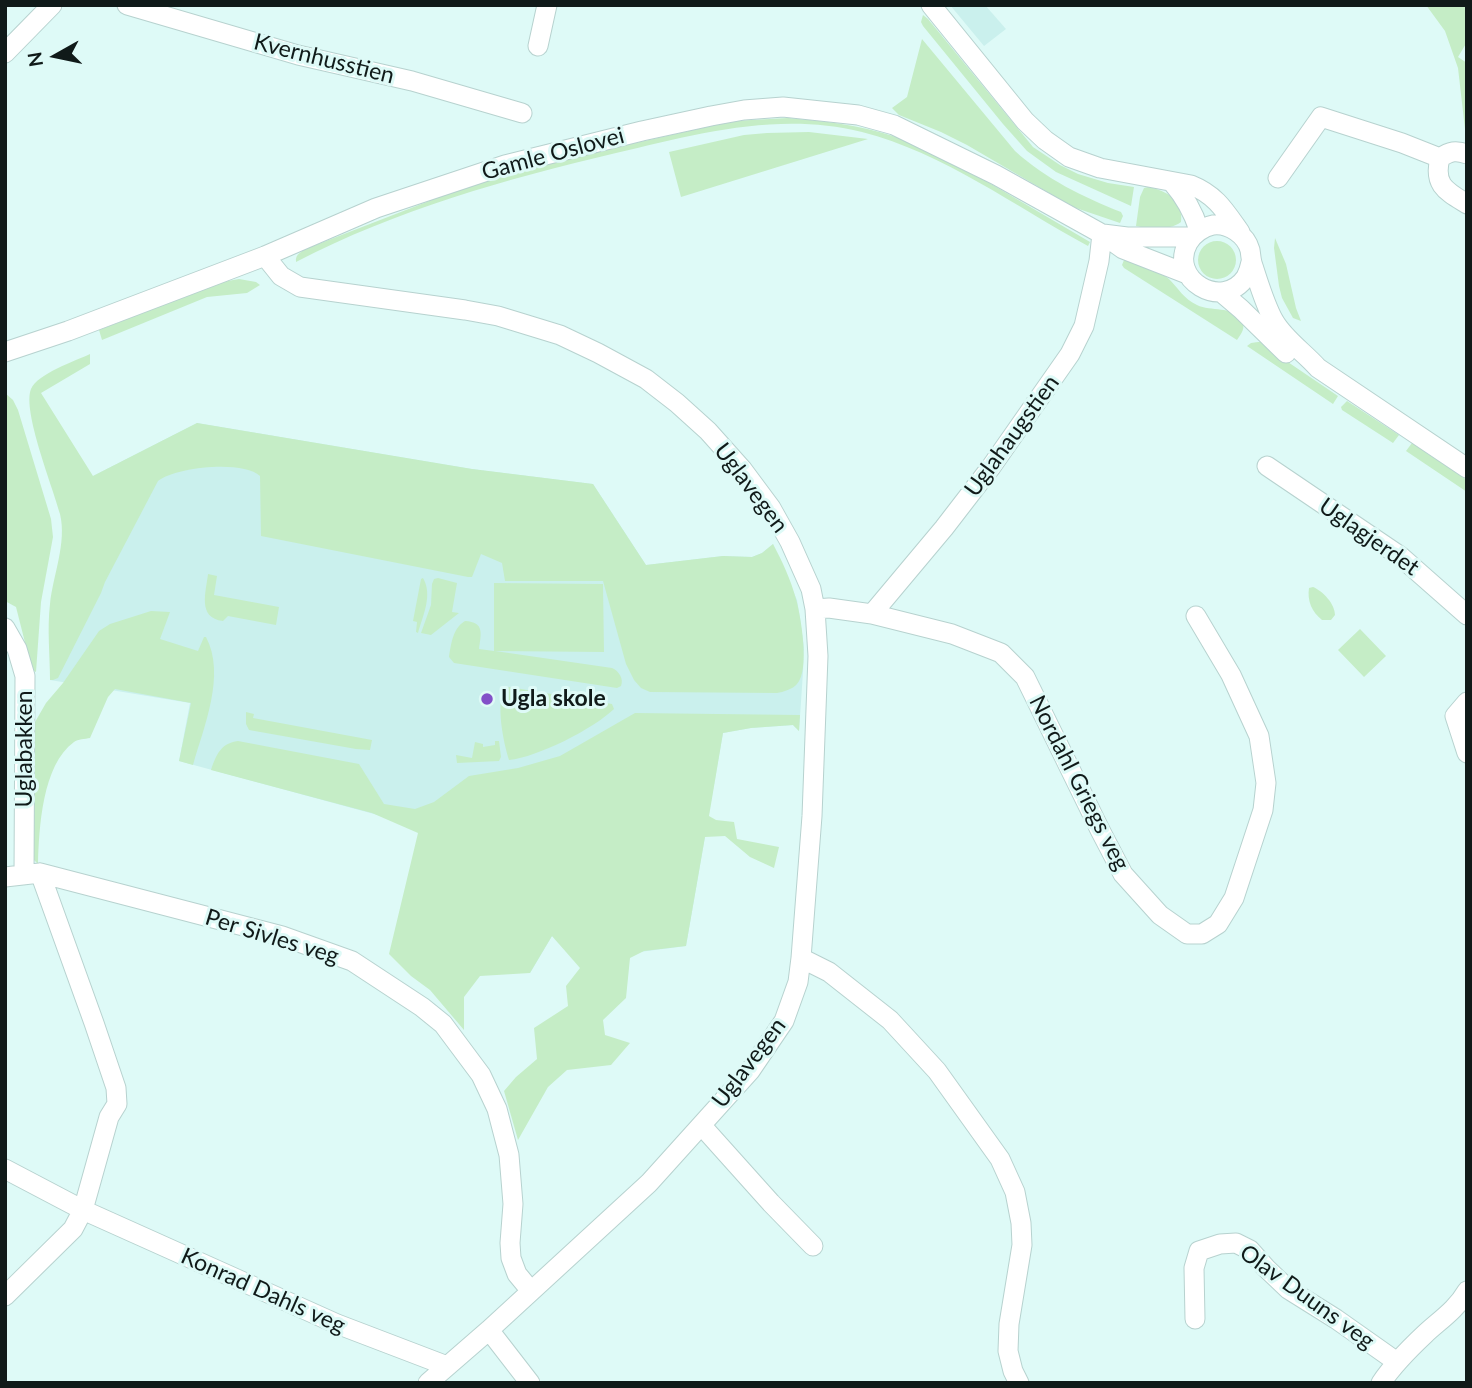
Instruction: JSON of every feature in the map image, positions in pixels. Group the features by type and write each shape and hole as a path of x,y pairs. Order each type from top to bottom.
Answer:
{"street":[{"path":"5,53 52,5"},
{"name":"Kvernhusstien","path":"127,5 298,55 412,81 522,113"},
{"path":"538,46 547,5"},
{"path":"931,5 1025,121 1069,157 1100,168 1191,185 1219,202 1250,248 1251,262 1273,319 1284,335 1306,353 1318,368 1467,468"},
{"name":"Gamle Oslovei","path":"5,352 68,331 265,256 376,208 505,165 711,116 783,107 858,115 894,125 996,175 1102,234 1123,249 1188,274"},
{"path":"1278,178 1321,117 1440,158"},
{"path":"1467,154 1450,152 1440,158 1437,169 1445,190 1467,204"},
{"path":"1172,181 1192,208 1196,234"},
{"path":"1242,235 1229,227 1214,225 1196,234 1185,248 1184,261 1188,274 1196,284 1208,291 1221,292 1236,287 1246,276 1251,262"},
{"name":"Gamle Oslovei","path":"1102,234 1127,237 1196,234"},
{"name":"Uglahaugstien","path":"872,614 944,528 1070,354 1084,326 1099,261 1102,234"},
{"name":"Uglavegen","path":"265,256 281,276 300,286 498,316 560,335 646,379 708,431 742,468 771,508 790,542 811,589 815,609 818,656 813,816 801,958 797,982 784,1021 750,1071 649,1183 428,1383"},
{"path":"1221,292 1285,352 1300,363 1318,368"},
{"name":"Uglagjerdet","path":"1266,466 1400,556 1467,615"},
{"name":"Nordahl Griegs veg","path":"815,609 829,608 872,614 952,634 1001,653 1025,677 1123,874 1160,915 1187,934 1202,934 1218,924 1234,898 1263,810 1266,783 1259,736 1231,675 1196,616"},
{"name":"Uglabakken","path":"5,628 17,649 25,676 23,875"},
{"path":"1467,702 1455,716 1467,753"},
{"path":"5,1296 73,1229 83,1210 109,1117 117,1104 116,1088 90,1011 23,875"},
{"name":"Per Sivles veg","path":"23,875 282,936 352,961 443,1024 481,1075 505,1134 513,1204 511,1258 517,1274 531,1291"},
{"path":"801,958 829,972 890,1020 937,1071 1000,1159 1015,1192 1021,1223 1022,1245 1009,1324 1008,1352 1019,1383"},
{"name":"Uglavegen","path":"702,1126 813,1246"},
{"name":"Konrad Dahls veg","path":"5,1169 83,1210 337,1324 447,1366"},
{"name":"Olav Duuns veg","path":"1195,1319 1194,1268 1199,1251 1220,1244 1236,1243 1250,1250 1288,1289 1397,1362"},
{"name":"Olav Duuns veg","path":"1381,1383 1397,1362 1426,1333 1451,1313 1467,1291"},
{"path":"489,1330 530,1383"}],"shaded area":[{"path":"950,5 985,5 1006,29 984,46"},
{"name":"Ugla skole","path":"197,423 472,469 593,484 646,565 723,556 752,557 773,544 797,600 800,618 804,647 799,731 793,725 723,733 686,946 571,957 552,936 530,973 429,829 179,761 190,703 50,680 93,476"}],"green space":[{"path":"1426,5 1467,7 1467,42 1458,57 1467,63 1467,133 1458,68 1445,31"},
{"path":"923,15 1033,147 1078,174 1134,187 1131,206 1056,172 1027,151 923,26"},
{"path":"922,39 1015,151 1065,186 1121,212 1123,216 1120,223 1073,207 967,145 899,115 892,108 907,97"},
{"path":"788,118 854,126 907,141 963,168 1090,242 1088,246 950,167 892,141 831,126 769,124 707,132 493,185 373,227 296,262 298,255 308,248 473,184 542,164 733,121"},
{"path":"809,132 868,139 681,197 669,152 744,135"},
{"path":"1148,187 1173,198 1180,209 1181,222 1165,228 1136,226 1140,197 1144,188"},
{"path":"1275,238 1286,264 1301,321 1293,318 1282,298 1274,248"},
{"path":"1217,241 1230,247 1236,260 1230,273 1217,279 1204,273 1198,260 1204,247"},
{"path":"1124,260 1159,272 1188,300 1197,305 1238,316 1243,326 1237,340 1124,268"},
{"path":"239,279 260,285 247,293 207,297 102,340 99,330 222,282"},
{"path":"1265,342 1279,356 1338,396 1333,404 1247,346"},
{"path":"90,354 90,364 41,393 93,476 197,423 472,469 593,484 646,565 723,556 752,557 773,544 789,578 798,607 804,656 801,677 793,687 777,693 650,692 641,688 634,680 626,664 603,581 505,581 502,563 481,554 472,577 468,577 261,536 260,476 239,468 209,467 179,472 158,481 58,678 50,680 49,613 61,548 62,525 34,431 29,400 31,389 41,378"},
{"path":"5,393 13,400 18,410 51,519 53,537 41,602 36,672 32,670 16,607 5,601"},
{"path":"1347,401 1399,435 1393,443 1342,410 1341,407"},
{"path":"1412,443 1467,480 1467,492 1406,451"},
{"path":"208,574 217,576 214,595 279,607 276,625 228,616 223,621 209,615 205,603"},
{"path":"423,578 427,598 418,633 417,622 413,621"},
{"path":"434,579 457,583 452,612 459,613 431,635 421,633 431,605 432,584"},
{"path":"494,583 603,584 604,652 495,651 612,668 620,676 621,686 617,688 454,663 449,657 452,642 455,632 465,621 479,626 479,649 494,651"},
{"path":"1313,587 1331,602 1335,615 1331,620 1322,620 1313,610 1309,588"},
{"path":"151,611 170,612 160,639 198,651 206,637 212,652 214,684 193,765 179,761 191,703 115,689 108,697 90,738 74,742 63,752 55,766 44,798 38,864 31,852 35,722 99,631 110,624"},
{"path":"1360,629 1386,656 1364,677 1338,650"},
{"path":"504,688 612,704 614,709 593,725 564,741 535,754 509,760 500,713"},
{"path":"246,712 254,714 253,718 372,740 370,750 249,730"},
{"path":"635,713 800,715 799,731 793,725 723,733 709,816 716,820 734,822 737,839 779,847 774,868 750,857 725,836 705,837 686,946 644,951 630,958 626,998 603,1020 605,1035 630,1043 611,1065 567,1070 548,1087 518,1140 504,1091 537,1059 534,1028 568,1006 566,986 580,968 552,936 530,973 480,976 464,997 464,1030 430,990 389,954 418,833 372,813 211,770 220,751 227,744 238,741 359,764 384,804 415,809 434,802 469,776 518,768 560,756"},
{"path":"495,741 499,741 499,761 457,763 456,755 472,758 475,742 483,744 483,747 495,745"}],"place":[{"name":"Ugla skole","path":"487,699"}]}
